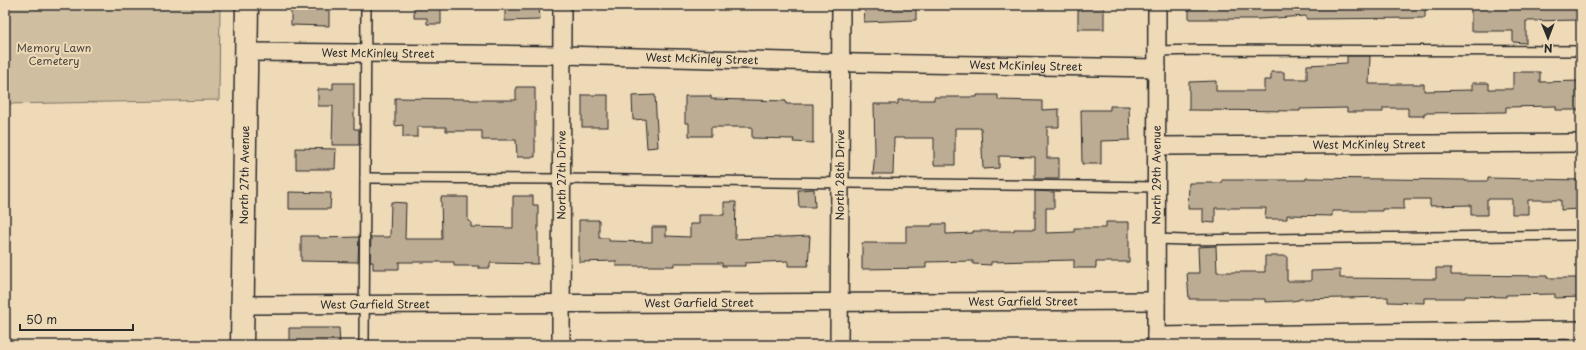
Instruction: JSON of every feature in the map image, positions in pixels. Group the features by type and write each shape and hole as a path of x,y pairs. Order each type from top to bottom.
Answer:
{"main road":[{"name":"North 27th Avenue","path":"242,345 246,5"}],"street":[{"name":"North 27th Drive","path":"561,345 562,5"},
{"name":"North 28th Drive","path":"839,345 838,303 841,5"},
{"name":"North 29th Avenue","path":"1156,341 1158,5"},
{"name":"West McKinley Street","path":"246,52 562,55 1157,68"},
{"name":"West McKinley Street","path":"1157,146 1581,143"},
{"name":"West Garfield Street","path":"243,305 1156,301"},
{"path":"1156,341 1581,330"}],"lane":[{"path":"364,345 366,5"},
{"path":"1157,51 1581,51"},
{"path":"365,178 1157,187"},
{"path":"1156,239 1185,240 1581,235"}],"green space":[{"name":"Memory Lawn Cemetery","path":"5,5 220,5 219,100 5,104"}],"building":[{"path":"291,5 329,5 329,26 291,25"},
{"path":"414,5 441,5 441,24 427,24 427,18 414,18"},
{"path":"505,5 539,5 540,20 505,21"},
{"path":"865,5 916,5 916,20 864,22"},
{"path":"1078,5 1104,5 1104,29 1078,29"},
{"path":"1189,5 1425,5 1425,18 1306,19 1306,16 1259,19 1189,19"},
{"path":"1471,5 1581,5 1581,20 1526,21 1526,43 1513,42 1513,31 1471,31"},
{"path":"1347,56 1370,56 1369,84 1424,84 1424,91 1472,90 1472,83 1489,83 1489,89 1513,89 1513,72 1540,72 1540,82 1581,81 1581,110 1556,110 1556,106 1506,107 1506,112 1424,113 1424,116 1408,116 1408,108 1383,108 1383,112 1347,112 1347,108 1300,109 1300,111 1189,110 1189,82 1216,81 1216,91 1264,91 1264,80 1271,80 1271,72 1284,72 1284,79 1307,79 1307,65 1347,63"},
{"path":"333,83 354,83 354,129 359,129 359,145 332,145 333,106 318,106 318,89 333,89"},
{"path":"516,87 535,87 535,157 517,157 516,140 482,140 482,131 446,131 446,127 417,127 417,137 403,137 403,125 395,126 395,98 516,100"},
{"path":"582,95 608,95 608,127 582,127"},
{"path":"655,95 658,147 647,148 645,119 633,120 632,96"},
{"path":"977,95 998,95 998,100 1042,101 1042,110 1059,109 1059,127 1047,127 1047,158 1059,158 1059,179 1035,179 1035,157 999,156 999,168 983,169 981,128 955,128 955,165 934,165 934,138 894,138 893,174 873,174 875,153 874,104 898,104 898,100 934,100 934,97 977,97"},
{"path":"685,96 711,96 711,99 786,101 786,104 813,104 813,143 793,142 794,139 752,138 752,127 711,127 711,136 689,136 689,123 685,123"},
{"path":"1110,106 1129,106 1130,140 1101,141 1101,164 1082,164 1081,110 1110,110"},
{"path":"296,148 336,149 335,169 296,169"},
{"path":"1306,178 1465,181 1488,181 1488,178 1581,180 1581,209 1561,210 1561,200 1528,200 1528,214 1512,214 1512,199 1487,199 1487,215 1471,215 1471,205 1430,206 1430,199 1404,199 1404,209 1382,209 1382,211 1332,211 1332,216 1287,215 1287,219 1265,219 1266,208 1215,208 1215,223 1203,222 1203,209 1188,209 1189,183 1222,183 1222,180 1306,180"},
{"path":"814,189 815,207 799,207 798,190"},
{"path":"1035,191 1054,192 1054,208 1046,208 1046,233 1074,232 1074,228 1106,228 1106,222 1129,222 1129,262 1096,262 1096,268 1074,268 1074,260 991,262 991,265 973,264 973,261 926,262 926,268 862,269 862,243 906,243 906,226 932,226 932,224 946,224 946,234 973,233 973,231 1014,231 1014,229 1035,229"},
{"path":"289,192 331,193 330,209 289,209"},
{"path":"513,196 533,196 533,205 538,205 538,264 490,263 490,268 478,268 479,266 454,266 454,262 399,262 399,269 373,269 373,262 370,262 371,237 390,237 391,202 406,203 405,239 442,239 441,197 468,197 468,221 471,222 471,227 513,228"},
{"path":"724,202 736,202 735,239 810,236 808,266 788,266 788,261 745,263 745,266 722,266 722,263 674,263 674,266 616,266 616,261 579,262 579,220 599,220 599,238 609,238 609,241 652,242 652,227 666,227 666,236 690,237 690,224 699,224 699,215 724,215"},
{"path":"301,236 319,236 319,238 359,237 358,262 301,261"},
{"path":"1216,246 1217,272 1265,272 1265,256 1287,256 1287,281 1311,281 1311,271 1340,270 1340,278 1436,279 1436,268 1451,268 1451,275 1547,276 1547,278 1581,278 1581,297 1555,298 1555,294 1506,295 1506,297 1465,296 1465,298 1424,298 1424,303 1388,302 1388,297 1299,299 1291,301 1265,302 1265,299 1189,299 1187,273 1199,273 1198,247"},
{"path":"289,328 339,328 340,345 289,345"}]}
